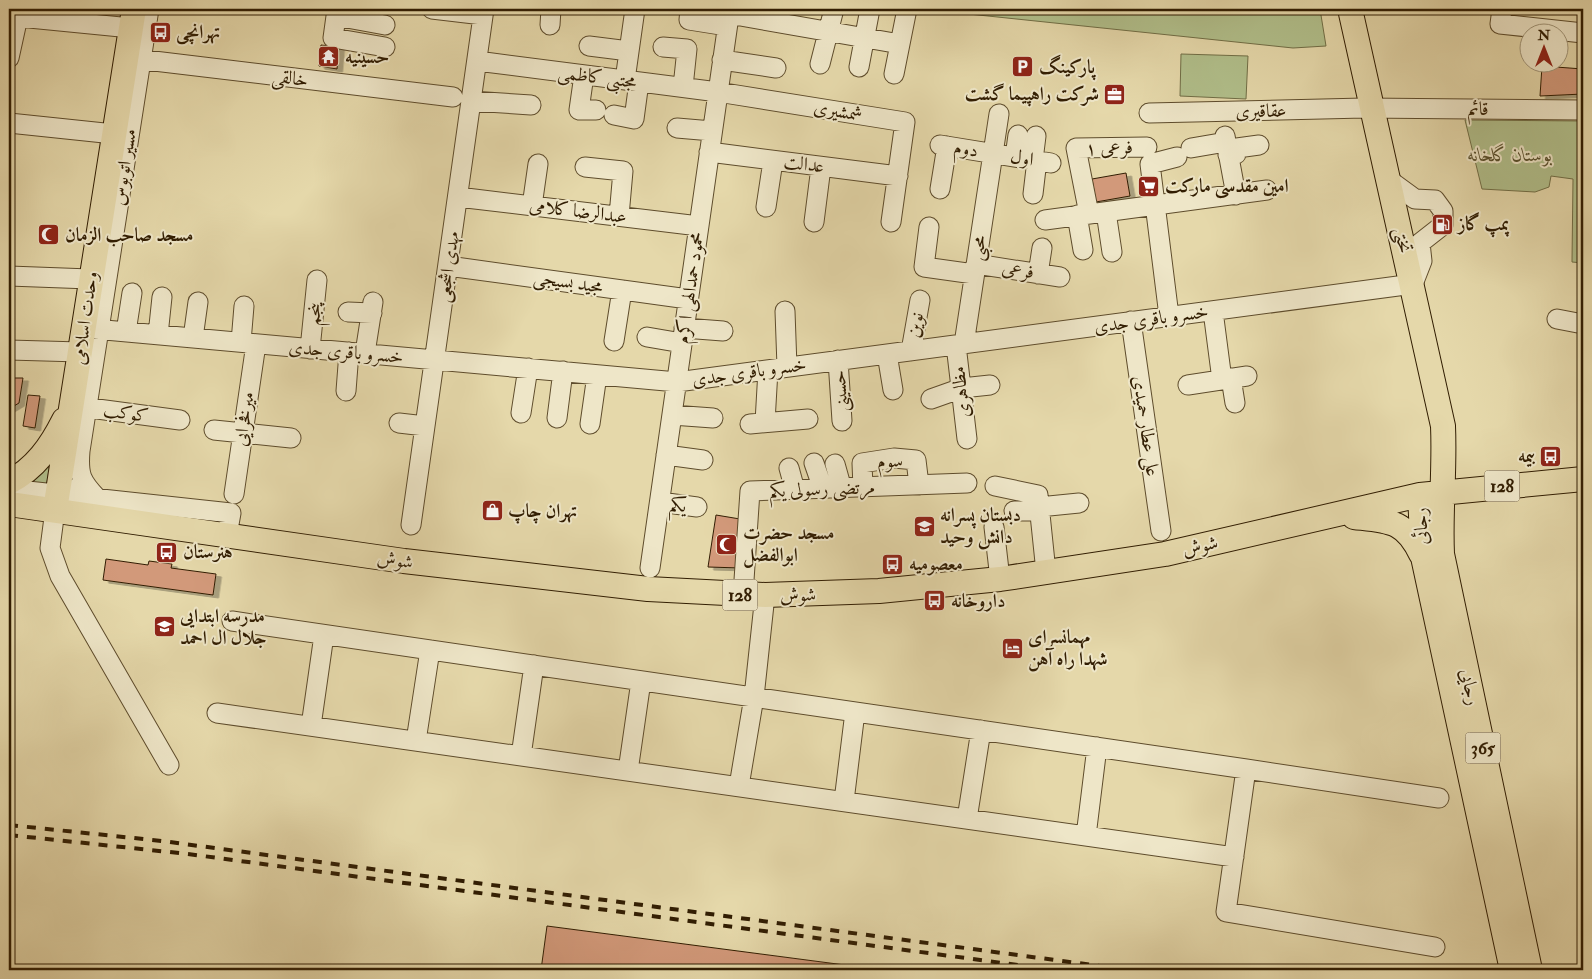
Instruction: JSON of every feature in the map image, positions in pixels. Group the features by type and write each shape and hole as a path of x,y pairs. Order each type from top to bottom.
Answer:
{"main road":[{"name":"تختی","path":"1350,9 1413,284 1443,426 1436,486"},
{"name":"وحدت اسلامی","path":"56,502 79,406 80,352 91,329 90,279 114,134 134,59 132,18"},
{"path":"9,482 29,470 79,406"},
{"name":"شوش","path":"9,504 56,502 229,524 424,564 648,590 754,595 870,592 1000,579 1165,554 1337,516 1436,486 1583,479"},
{"name":"رجائی","path":"1423,557 1431,527 1436,486"},
{"name":"365","path":"1337,516 1383,520 1402,527 1413,537 1423,557"},
{"name":"رجایی","path":"1431,527 1442,554 1530,970"},
{"name":"رجایی","path":"1423,557 1512,970"}],"street":[{"name":"مسیر اتوبوس","path":"83,482 79,464 79,406 134,59 149,9"},
{"path":"432,9 484,12"},
{"path":"614,115 634,119 629,51 635,9"},
{"path":"690,9 689,20 728,16 900,44"},
{"path":"820,64 834,9"},
{"path":"859,67 870,9"},
{"path":"1502,9 1500,24 1583,33"},
{"path":"385,25 337,12 333,38 385,47"},
{"name":"مهدی اشجعی","path":"411,525 458,197 462,99 477,61 484,12"},
{"path":"894,74 906,14"},
{"path":"9,58 14,16 132,18"},
{"name":"محمود حمدالهی اکرم","path":"650,568 728,16"},
{"path":"589,46 629,51"},
{"path":"663,47 687,50 683,87"},
{"name":"خالقی","path":"134,59 462,99 531,105"},
{"path":"722,60 776,68"},
{"name":"مجتبی کاظمی","path":"477,61 718,92"},
{"path":"584,75 579,110 596,110"},
{"name":"شمشیری","path":"718,92 905,122 898,176"},
{"name":"قائم","path":"1372,108 1583,110"},
{"name":"عقاقیری","path":"1149,113 1372,108"},
{"path":"992,153 999,114"},
{"path":"9,123 114,134"},
{"path":"677,128 712,131"},
{"path":"1027,136 1034,160 1033,194"},
{"path":"1226,144 1236,154 1237,148 1259,145"},
{"path":"1169,316 1150,164 1184,152 1226,144"},
{"path":"1226,144 1236,194"},
{"name":"دوم","path":"940,189 943,145 992,153"},
{"name":"فرعی ۱","path":"1091,213 1076,148 1147,147"},
{"name":"عدالت","path":"709,152 898,176"},
{"name":"اول","path":"992,153 1034,160"},
{"name":"محبی","path":"960,344 975,269 992,153"},
{"path":"766,208 773,161"},
{"path":"532,206 538,164"},
{"path":"585,167 623,171 619,216"},
{"path":"814,222 822,167"},
{"path":"891,222 898,176"},
{"path":"1389,180 1416,199 1435,200 1443,211 1443,225 1420,243 1422,261 1413,284"},
{"path":"1045,220 1267,190"},
{"name":"عبدالرضا کلامی","path":"458,197 699,226"},
{"path":"1083,250 1091,213"},
{"path":"1091,213 1112,252"},
{"name":"فرعی","path":"929,227 924,267 975,269 1060,277"},
{"path":"1038,274 1042,248"},
{"name":"مجید بسیجی","path":"448,266 688,299"},
{"path":"9,276 90,279"},
{"name":"پنجم","path":"310,348 317,280"},
{"name":"خسرو باقری جدی","path":"91,329 677,382 1413,284"},
{"path":"614,341 622,290"},
{"path":"126,332 132,293"},
{"path":"158,335 162,296"},
{"name":"نوین","path":"911,351 920,300"},
{"path":"193,338 198,302"},
{"name":"میرفخرایی","path":"234,494 242,433 248,343 244,306"},
{"path":"346,390 372,308 348,312"},
{"path":"785,311 787,367"},
{"path":"1212,311 1233,378 1235,403"},
{"path":"1557,319 1583,324"},
{"name":"علی عطار حمیدی","path":"1131,322 1146,473 1161,531"},
{"path":"648,337 683,336 723,331"},
{"name":"مظاهری","path":"960,344 967,439"},
{"path":"9,350 80,352"},
{"path":"888,354 893,390"},
{"name":"حسینی","path":"838,360 842,421"},
{"path":"521,413 528,368"},
{"path":"768,370 757,423 808,419"},
{"path":"557,418 563,372"},
{"path":"590,424 596,375"},
{"path":"1188,385 1233,378"},
{"path":"931,399 962,388 990,385"},
{"name":"کوکب","path":"79,406 180,420"},
{"path":"672,415 713,418"},
{"path":"399,423 426,426"},
{"path":"214,430 291,438"},
{"path":"666,454 702,460"},
{"name":"سوم","path":"863,488 862,463 894,458 916,460 919,485"},
{"path":"814,462 832,489"},
{"path":"832,489 835,464"},
{"path":"789,468 795,490"},
{"path":"96,498 83,482 56,502 50,548 60,576 169,765"},
{"name":"مرتضی رسولی یکم","path":"754,595 750,491 967,483"},
{"path":"995,486 1038,504"},
{"path":"9,489 56,502 96,498 229,524"},
{"name":"یکم","path":"660,502 697,507"},
{"path":"1014,511 1038,504 1079,503"},
{"path":"1038,504 1046,572"},
{"path":"994,527 1000,579"},
{"path":"739,786 754,697 754,595"},
{"path":"232,621 1439,798"},
{"path":"311,726 324,635"},
{"path":"416,741 430,650"},
{"path":"521,756 534,665"},
{"path":"628,771 641,681"},
{"path":"844,801 855,712"},
{"path":"217,713 1234,857"},
{"path":"967,819 981,730"},
{"path":"1086,836 1097,748"},
{"path":"1246,769 1226,912 1435,947"}],"green space":[{"path":"921,9 1320,9 1326,46 1293,48"},
{"path":"1181,54 1248,56 1246,99 1180,96"},
{"name":"بوستان گلخانه","path":"1465,120 1583,121 1583,263 1572,262 1573,179 1551,176 1549,187 1535,192 1482,189"},
{"path":"51,457 46,489 19,486"}],"building":[{"name":"حسینیه","path":"321,45 339,47 337,69 319,66"},
{"path":"1570,68 1583,69 1583,94 1540,96 1542,72 1570,72"},
{"path":"1126,173 1130,196 1096,202 1092,179"},
{"path":"9,378 23,378 19,403 9,409"},
{"path":"28,395 40,396 35,428 23,426"},
{"name":"مسجد حضرت ابوالفضل","path":"716,515 746,520 741,568 708,567"},
{"path":"106,559 148,565 149,561 172,564 171,568 216,574 213,595 103,580"},
{"path":"547,926 883,970 541,970"}],"railway":[{"path":"9,825 162,841 1130,970"},
{"path":"9,835 188,854 1055,970"}],"place":[{"name":"تهرانچی","path":"160,32"},
{"name":"حسینیه","path":"329,57"},
{"name":"پارکینگ","path":"1023,67"},
{"name":"شركت راهپيما گشت","path":"1115,94"},
{"name":"امین مقدسی مارکت","path":"1149,186"},
{"name":"پمپ گاز","path":"1442,224"},
{"name":"مسجد صاحب الزمان","path":"49,235"},
{"name":"بیمه","path":"1551,456"},
{"name":"تهران چاپ","path":"492,511"},
{"name":"دبستان پسرانه دانش وحید","path":"924,526"},
{"name":"مسجد حضرت ابوالفضل","path":"727,544"},
{"name":"هنرستان","path":"167,552"},
{"name":"معصومیه","path":"893,564"},
{"name":"داروخانه","path":"935,601"},
{"name":"مدرسه ابتدایی جلال ال احمد","path":"164,627"},
{"name":"مهمانسرای شهدا راه آهن","path":"1012,648"}]}
